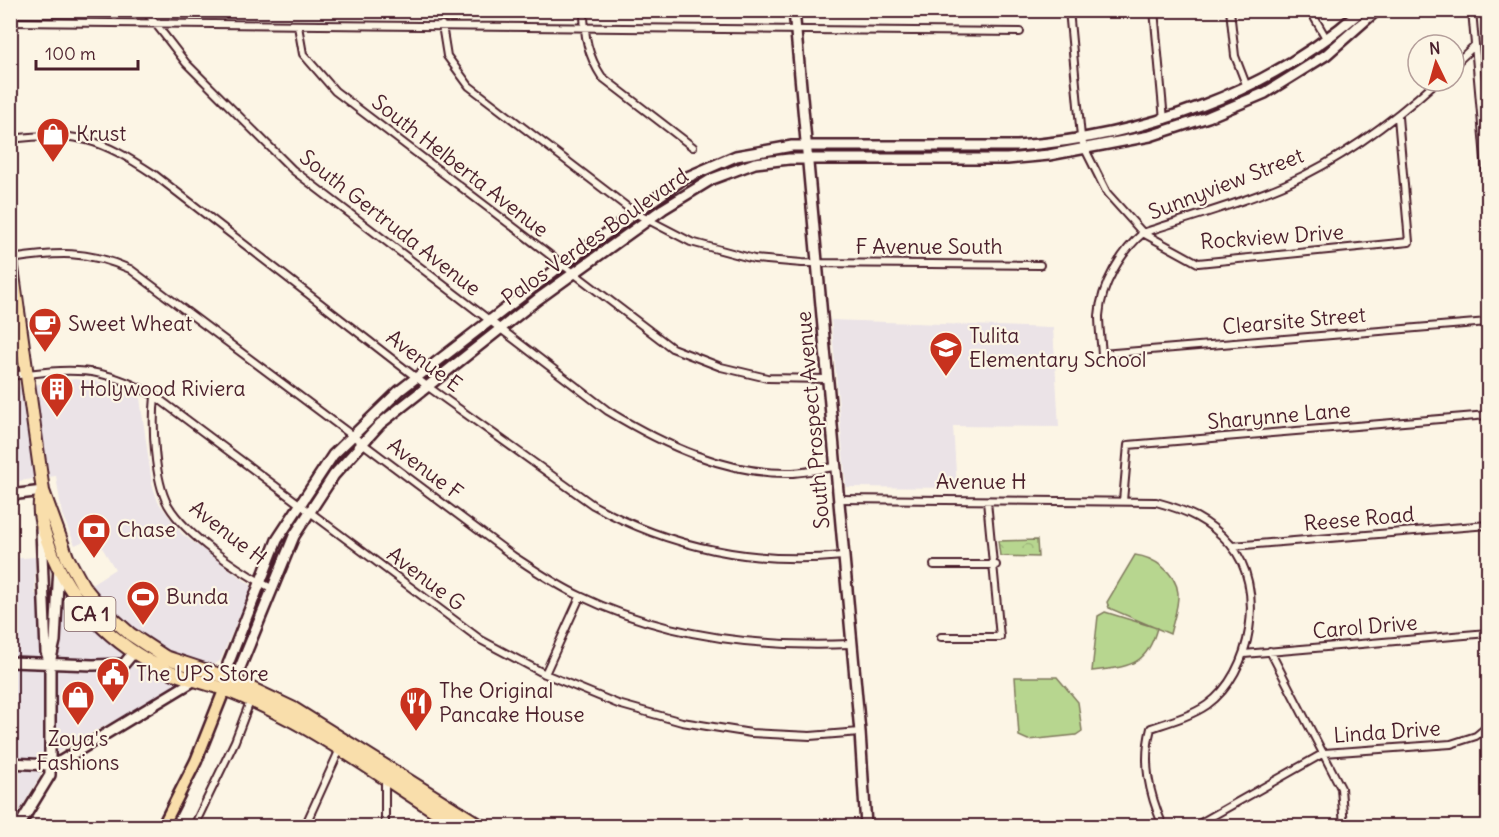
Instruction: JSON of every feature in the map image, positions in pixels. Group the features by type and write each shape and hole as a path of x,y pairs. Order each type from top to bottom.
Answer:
{"highway":[{"name":"CA 1","path":"10,253 43,491 67,557 83,586 101,608 130,634 165,657 301,712 342,745 459,826"},
{"name":"CA 1","path":"43,491 39,501 42,522 58,566 74,594 93,618 134,652 167,671 195,680 227,684 251,699 342,745"},
{"path":"134,652 140,648 160,659 165,657"},
{"name":"CA 1","path":"388,776 481,826"}],"main road":[{"name":"South Prospect Avenue","path":"794,10 860,732 866,826"},
{"name":"Palos Verdes Boulevard","path":"227,684 228,664 277,540 333,455 417,378 489,321 683,179 736,156 764,150 807,146 1047,144 1164,120 1247,87 1289,64 1369,12"},
{"name":"Palos Verdes Boulevard","path":"163,826 196,760 227,684 239,670 294,536 334,475 362,441 427,386 648,219 712,179 755,163 808,158 1007,159 1049,155 1150,136 1212,115 1265,93 1326,55 1369,12"},
{"path":"1289,64 1296,74"},
{"path":"1207,103 1212,115"},
{"path":"10,495 43,491"},
{"path":"42,522 46,652 50,663"},
{"path":"19,826 50,775 50,663 55,641 58,566 67,557"},
{"path":"10,662 124,664 134,652"},
{"path":"10,764 49,765 62,761 195,680"}],"street":[{"name":"South Gertruda Avenue","path":"145,10 186,63 293,170 608,411 653,439 742,469 794,473 834,467"},
{"path":"584,10 584,28 590,56 602,77 693,147"},
{"name":"Rockview Drive","path":"1069,10 1081,137 1107,193 1143,233 1198,263 1409,242 1398,117"},
{"path":"1154,10 1164,120"},
{"path":"1230,10 1235,56 1247,87"},
{"path":"1310,10 1326,38"},
{"path":"1472,10 1488,194"},
{"path":"10,22 1020,32"},
{"name":"F Avenue South","path":"442,25 447,56 469,86 635,213 691,242 754,259 817,263 1040,265"},
{"name":"South Helberta Avenue","path":"297,26 303,54 335,90 672,348 721,367 767,378 827,379"},
{"path":"1466,54 1475,45"},
{"name":"Sunnyview Street","path":"1143,233 1286,184 1342,153 1398,117 1424,93"},
{"name":"Avenue E","path":"10,139 44,135 79,137 114,148 155,175 427,386 593,505 634,525 697,547 746,556 843,556"},
{"name":"Clearsite Street","path":"1143,233 1130,245 1113,271 1099,314 1102,354 1488,322"},
{"name":"Avenue F","path":"11,259 57,252 106,258 130,269 513,556 580,597 654,625 724,640 780,645 851,644"},
{"name":"Avenue G","path":"10,376 67,370 95,372 113,375 155,396 481,640 545,674 618,704 682,722 751,733 810,736 860,732"},
{"name":"Avenue H","path":"155,396 153,413 161,486 174,515 195,535 271,588"},
{"name":"Sharynne Lane","path":"1124,501 1128,445 1488,415"},
{"name":"Avenue H","path":"839,499 1156,502 1184,509 1209,522 1232,546 1243,568 1251,602 1251,634 1244,654 1226,684 1207,704 1152,728 1145,764 1152,801 1162,826"},
{"path":"942,637 1000,637 996,565 987,501"},
{"name":"Reese Road","path":"1232,546 1488,525"},
{"path":"934,565 996,565"},
{"path":"545,674 580,597"},
{"name":"Carol Drive","path":"1244,654 1488,633"},
{"path":"1270,651 1341,788 1344,826"},
{"path":"194,826 235,741 251,699"},
{"name":"Linda Drive","path":"1195,826 1324,753 1451,744 1476,736 1488,726"},
{"path":"305,826 342,745"},
{"path":"386,826 388,776"}],"shaded area":[{"name":"Tulita Elementary School","path":"831,320 1053,328 1059,427 953,426 957,488 846,487"},
{"path":"75,379 103,382 140,398 152,484 158,502 182,534 252,586 220,661 44,760 39,778 11,826 11,559 35,557 35,594 66,600 115,569 95,536 75,545 62,514 56,476 11,482 11,388"}],"green space":[{"path":"1037,540 1038,557 1000,556 998,541"},
{"path":"1135,555 1156,562 1173,578 1178,593 1178,603 1170,634 1109,608 1107,602"},
{"path":"1105,612 1157,628 1147,651 1134,663 1092,671 1098,616"},
{"path":"1015,677 1057,677 1078,702 1082,731 1076,735 1028,740 1019,736"}],"place":[{"name":"Krust","path":"53,163"},
{"name":"Sweet Wheat","path":"45,353"},
{"name":"Tulita Elementary School","path":"946,377"},
{"name":"Holywood Riviera","path":"57,418"},
{"name":"Chase","path":"94,559"},
{"name":"Bunda","path":"143,626"},
{"name":"The UPS Store","path":"113,703"},
{"name":"Zoya's Fashions","path":"78,726"},
{"name":"The Original Pancake House","path":"416,732"}]}
